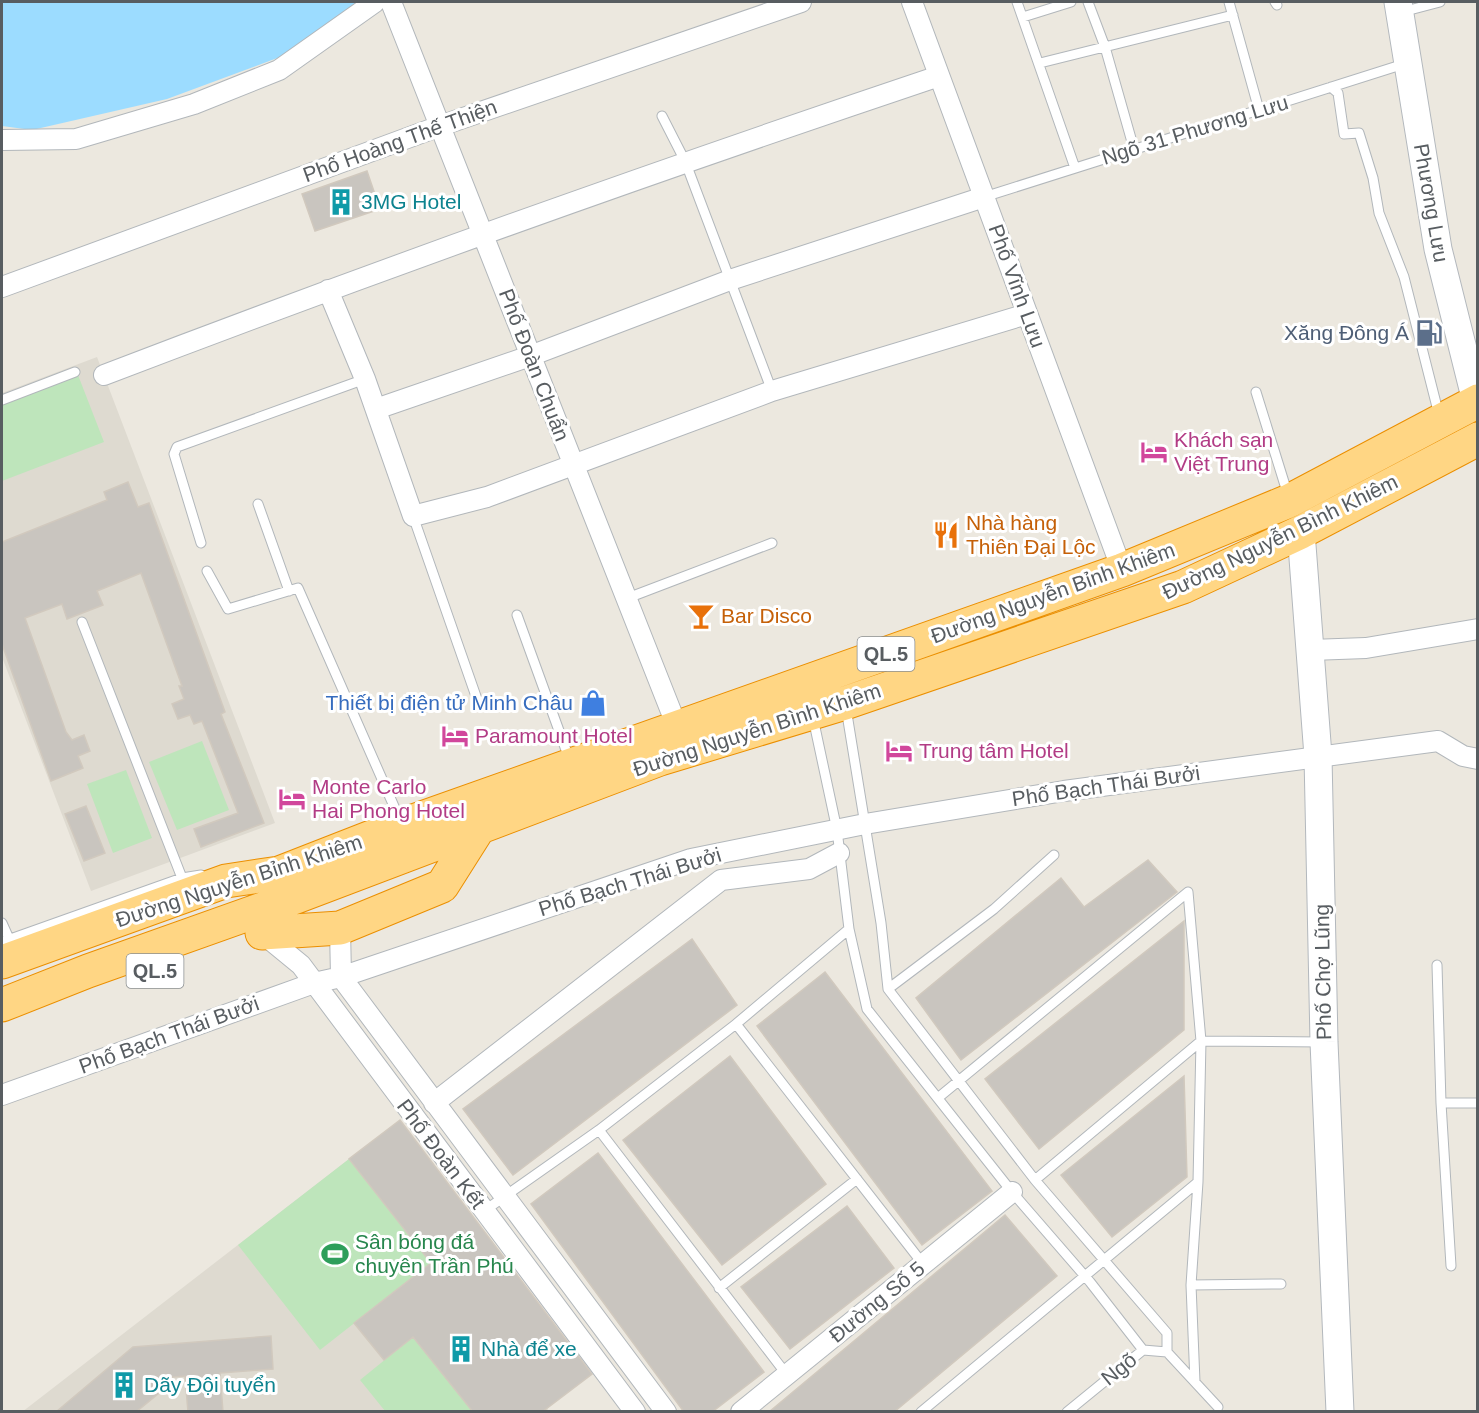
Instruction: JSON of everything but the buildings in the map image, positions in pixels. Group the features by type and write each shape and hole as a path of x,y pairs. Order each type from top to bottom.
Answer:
{"highway":[{"name":"Đường Nguyễn Bỉnh Khiêm","path":"6,956 226,881 287,885 402,825 1122,570 1289,501 1477,401"},
{"name":"Đường Nguyễn Bình Khiêm","path":"287,885 480,826 660,759 845,703 1183,587 1301,532 1478,439"},
{"path":"262,933 340,928 442,886 480,826"},
{"name":"Đường Nguyễn Bỉnh Khiêm","path":"2,1027 262,933 287,885"},
{"name":"QL.5","path":"6,956 287,885"},
{"name":"QL.5","path":"2,1005 88,971 287,885"}],"street":[{"path":"2,140 76,139 194,104 279,70 375,2"},
{"name":"Phố Đoàn Chuẩn","path":"391,2 678,729"},
{"name":"Phố Hoàng Thế Thiện","path":"2,287 440,126 801,2"},
{"name":"Phố Vĩnh Lưu","path":"912,2 1122,570"},
{"name":"Phương Lưu","path":"1399,7 1438,249 1477,401"},
{"path":"104,375 482,234 939,76"},
{"path":"376,409 530,356 730,280 984,197"},
{"path":"328,290 376,409 413,516 487,497 772,391 1027,314"},
{"name":"Phố Chợ Lũng","path":"1301,532 1318,756 1324,1042 1340,1412"},
{"path":"1311,650 1366,648 1478,629"},
{"name":"Phố Bạch Thái Bưởi","path":"2,1095 314,982 341,976 690,859 866,824 1064,790 1318,756 1438,741 1463,756 1478,759"},
{"path":"434,1103 721,880 809,869 839,853"},
{"path":"340,928 341,976"},
{"name":"Phố Đoàn Kết","path":"262,933 301,965 635,1412"},
{"name":"Phố Đoàn Kết","path":"341,976 666,1412"},
{"name":"Đường Số 5","path":"741,1412 1012,1192"}],"lane":[{"path":"1017,2 1075,168"},
{"path":"1023,17 1071,2"},
{"path":"1088,2 1105,47 1134,149"},
{"path":"1229,2 1259,110"},
{"path":"1399,7 1440,2"},
{"path":"1040,63 1233,15"},
{"name":"Ngõ 31 Phương Lưu","path":"984,197 1407,63"},
{"path":"1331,87 1338,93 1344,134 1359,133 1364,146 1379,213 1404,277 1441,420"},
{"path":"662,116 685,162 772,391"},
{"path":"2,400 75,372"},
{"path":"201,543 174,453 177,447 364,379"},
{"path":"1256,392 1289,501"},
{"path":"258,504 289,591"},
{"path":"413,516 478,702"},
{"path":"625,599 772,543"},
{"path":"207,571 228,609 298,588 402,825"},
{"path":"517,615 572,766"},
{"path":"82,622 182,878"},
{"path":"845,703 853,762 866,824 888,989 1035,1179 1107,1260 1167,1333 1167,1352"},
{"path":"812,713 837,830 849,929 867,1009 1012,1192 1085,1277 1143,1350 1167,1352 1218,1407"},
{"path":"888,989 994,909 1054,855"},
{"path":"2,923 6,956 182,878 206,874 226,881"},
{"path":"939,1097 1188,892 1201,1041 1198,1182 1191,1285 1195,1382"},
{"path":"484,1211 599,1131 736,1024 849,929"},
{"path":"1437,965 1441,1103 1451,1266"},
{"path":"736,1024 923,1264"},
{"path":"1035,1179 1201,1041 1324,1042"},
{"path":"1441,1103 1478,1103"},
{"path":"599,1131 787,1375"},
{"path":"719,1288 857,1179"},
{"path":"921,1412 1107,1260 1198,1182"},
{"path":"1191,1285 1281,1284"},
{"name":"Ngõ","path":"1067,1412 1143,1350"}],"shaded area":[{"path":"97,357 275,823 91,891 2,657 2,393"},
{"path":"349,1159 549,1411 22,1412"}],"green space":[{"path":"78,375 104,442 2,481 2,404"},
{"path":"202,741 229,810 177,830 149,762"},
{"path":"126,770 152,838 113,853 87,784"},
{"name":"Sân bóng đá chuyên Trần Phú","path":"349,1159 431,1263 320,1350 238,1245"},
{"path":"413,1337 473,1411 385,1411 360,1380"}],"water":[{"path":"2,2 363,2 280,57 167,99 32,130 2,126"}],"place":[{"name":"3MG Hotel","path":"341,202"},
{"name":"Xăng Đông Á","path":"1429,333"},
{"name":"Khách sạn Việt Trung","path":"1154,452"},
{"name":"Nhà hàng Thiên Đại Lộc","path":"946,535"},
{"name":"Bar Disco","path":"701,616"},
{"name":"Thiết bị điện tử Minh Châu","path":"593,703"},
{"name":"Paramount Hotel","path":"455,736"},
{"name":"Trung tâm Hotel","path":"899,751"},
{"name":"Monte Carlo Hai Phong Hotel","path":"292,799"},
{"name":"Sân bóng đá chuyên Trần Phú","path":"335,1254"},
{"name":"Nhà để xe","path":"461,1349"},
{"name":"Dãy Đội tuyển","path":"124,1385"}]}
